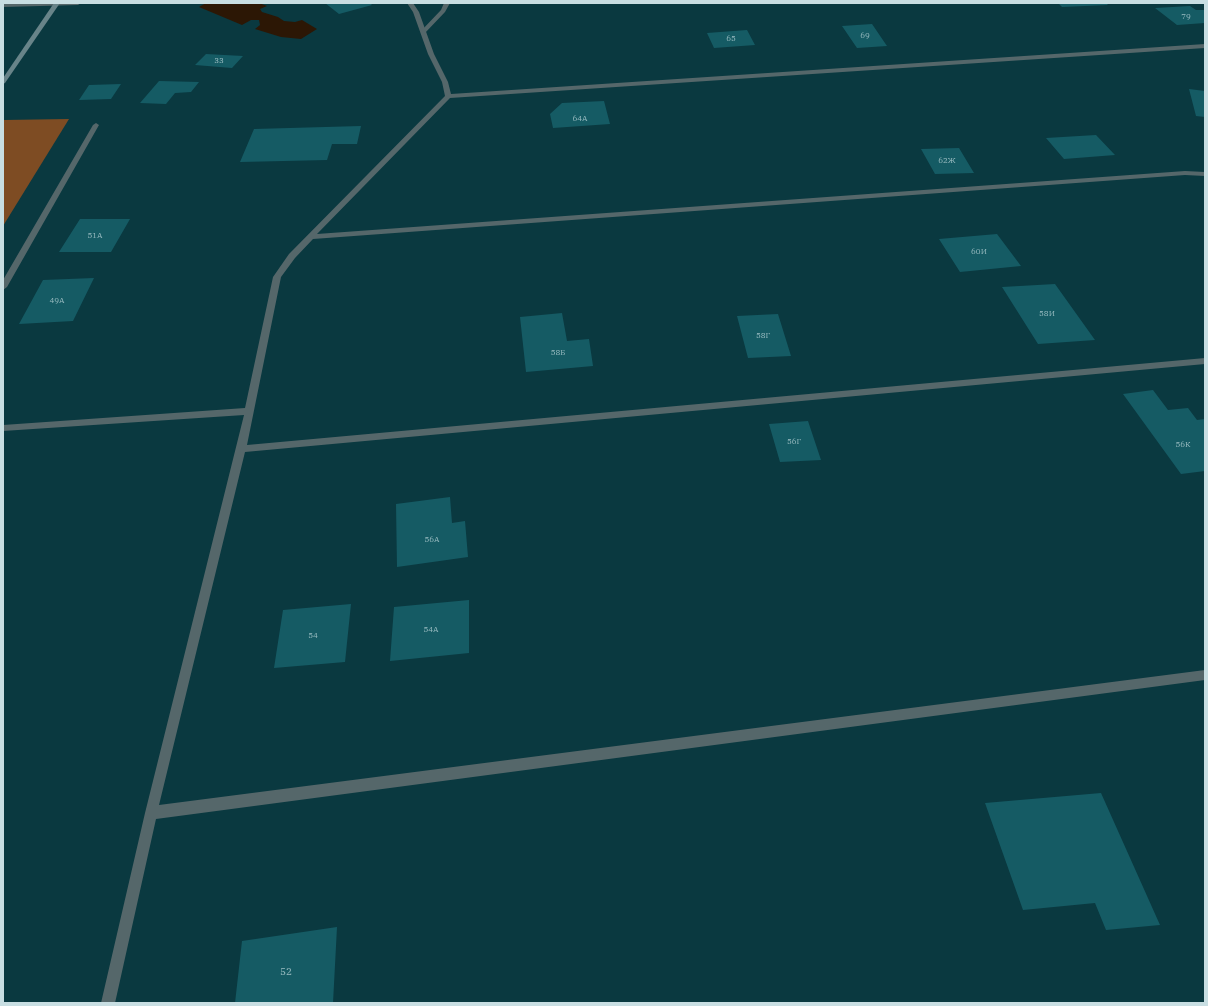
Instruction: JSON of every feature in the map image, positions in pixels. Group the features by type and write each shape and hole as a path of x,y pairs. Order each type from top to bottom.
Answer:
{"main road":[{"path":"3,82 57,3"}],"street":[{"path":"3,5 78,3"},
{"path":"410,3 416,12 445,82 448,96"},
{"path":"423,32 443,12 446,3"},
{"path":"108,1003 151,813 241,450 277,277 292,256 448,96 1205,46"},
{"path":"3,287 96,125"},
{"path":"312,237 1185,173 1205,174"},
{"path":"241,450 1205,361"},
{"path":"3,428 248,412"},
{"path":"151,813 1205,675"}],"shaded area":[{"path":"206,3 259,3 267,6 260,9 262,12 278,17 284,21 295,22 302,20 317,29 301,39 281,37 255,29 260,25 259,20 251,20 242,25 199,7"},
{"path":"69,119 3,226 3,120"}],"building":[{"path":"325,3 370,3 372,5 339,14"},
{"path":"1058,3 1106,3 1108,5 1062,7"},
{"path":"1190,6 1196,10 1205,10 1205,23 1177,25 1155,8"},
{"path":"872,24 887,46 857,48 842,26"},
{"path":"747,30 755,45 714,48 707,33"},
{"path":"206,54 243,56 232,68 195,65"},
{"path":"159,81 199,82 191,92 175,93 166,104 140,103"},
{"path":"121,84 111,99 79,100 89,85"},
{"path":"1189,89 1205,91 1205,117 1196,116"},
{"path":"604,101 610,124 553,128 550,114 562,103"},
{"path":"361,126 357,144 332,144 327,160 240,162 254,129"},
{"path":"1096,135 1115,155 1064,159 1046,138"},
{"path":"959,148 974,173 935,174 921,149"},
{"path":"80,219 130,219 111,252 59,252"},
{"path":"997,234 1021,266 960,272 939,239"},
{"path":"94,278 73,321 19,324 43,280"},
{"path":"1055,284 1095,340 1038,344 1002,287"},
{"path":"562,313 567,341 589,339 593,366 526,372 520,317"},
{"path":"778,314 791,356 748,358 737,316"},
{"path":"1153,390 1168,410 1188,408 1197,420 1205,419 1205,471 1181,474 1123,394"},
{"path":"808,421 821,460 780,462 769,424"},
{"path":"450,497 452,523 465,521 468,557 397,567 396,504"},
{"path":"469,600 469,653 390,661 394,607"},
{"path":"351,604 345,662 274,668 283,610"},
{"path":"1101,793 1160,925 1106,930 1095,903 1023,910 985,803"},
{"path":"337,927 333,1003 235,1003 242,941"}]}
